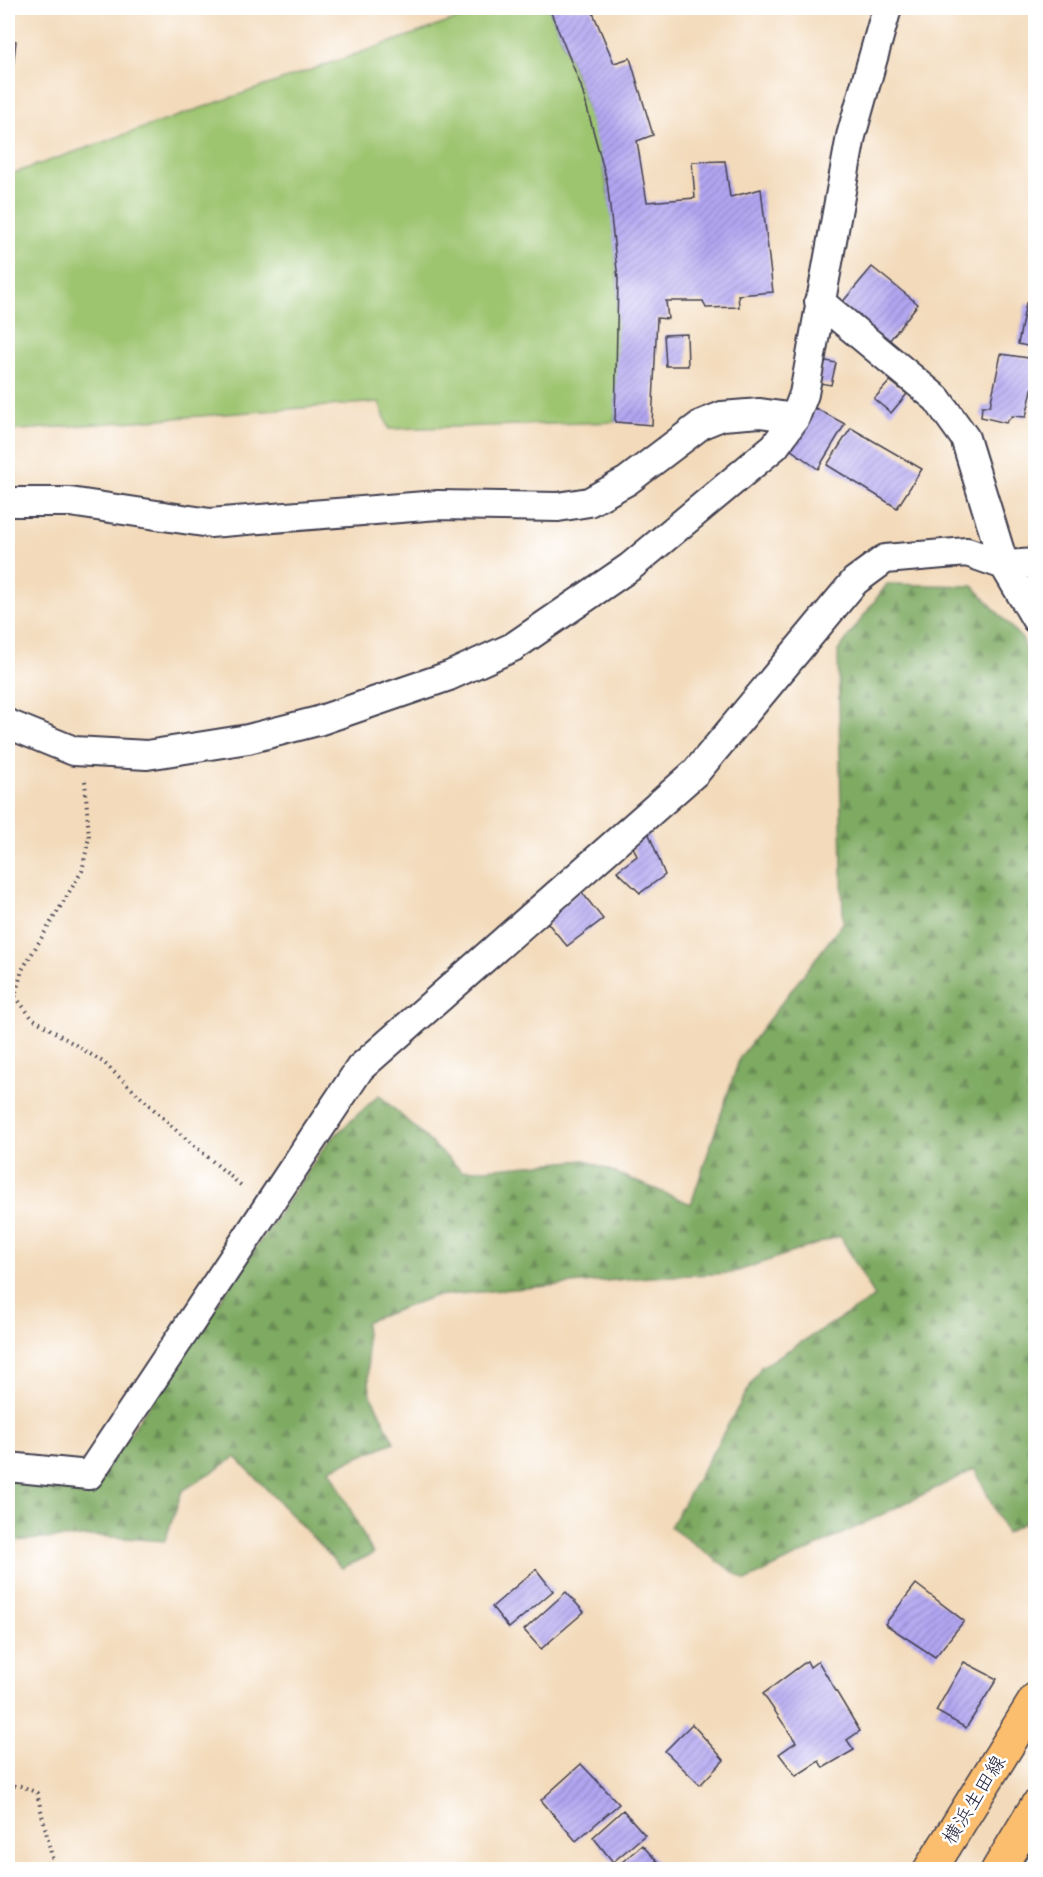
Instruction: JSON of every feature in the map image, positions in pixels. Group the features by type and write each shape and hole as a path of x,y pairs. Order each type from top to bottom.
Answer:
{"main road":[{"name":"横浜生田線","path":"930,1869 1035,1699"},
{"path":"998,1869 1035,1807"}],"street":[{"path":"8,724 74,751 147,755 248,738 318,722 449,676 513,647 630,567 748,471 775,446 795,418 804,394 850,136 887,8"},
{"path":"819,301 937,399 965,438 1004,565 1035,619"},
{"path":"8,502 70,502 210,523 438,505 558,507 590,502 627,482 702,424 722,416 760,413 795,418"},
{"path":"8,1467 89,1475 360,1068 696,772 855,581 885,559 967,552 1004,565 1035,563"}],"lane":[{"path":"1028,1869 1035,1857"}],"path":[{"path":"74,751 85,782 88,837 82,872 22,970 15,996 32,1018 103,1062 177,1131 267,1207"},
{"path":"8,1786 22,1785 37,1793 55,1869"}],"green space":[{"path":"489,8 549,8 596,136 611,211 617,271 615,422 389,429 379,402 8,431 8,175"},
{"path":"887,584 973,586 1023,640 1035,679 1035,1516 1006,1533 975,1469 746,1581 670,1527 761,1367 875,1297 840,1236 732,1273 650,1277 435,1296 365,1322 370,1393 394,1442 330,1469 373,1554 342,1568 236,1457 182,1491 165,1541 98,1536 8,1541 8,1476 95,1484 327,1143 379,1095 462,1171 585,1160 691,1204 740,1057 843,923 838,651"}],"building":[{"path":"549,8 591,8 614,63 630,58 653,135 637,141 647,202 695,198 692,162 725,161 730,197 761,189 773,292 738,295 739,307 706,308 703,301 666,301 668,319 657,318 652,425 615,422 618,279 607,181 581,86"},
{"path":"8,39 16,41 10,94 8,94"},
{"path":"872,267 918,304 886,345 840,305"},
{"path":"1026,303 1036,306 1036,348 1018,344"},
{"path":"687,334 688,366 666,366 664,335"},
{"path":"1001,354 1036,359 1036,372 1026,417 1012,416 1006,423 981,417 982,406 990,406"},
{"path":"822,360 836,363 831,385 819,383"},
{"path":"890,381 907,394 891,413 874,399"},
{"path":"815,408 845,424 818,469 790,449"},
{"path":"851,428 922,469 897,508 827,465"},
{"path":"647,829 665,875 640,893 617,871 637,856 631,842"},
{"path":"580,890 603,919 567,946 546,921"},
{"path":"536,1569 553,1591 509,1628 492,1607"},
{"path":"916,1584 964,1621 935,1657 885,1624"},
{"path":"566,1592 584,1612 541,1649 524,1630"},
{"path":"807,1661 810,1667 818,1661 860,1731 847,1740 854,1750 823,1768 819,1761 796,1776 779,1754 796,1742 763,1694"},
{"path":"964,1662 997,1679 966,1728 936,1711"},
{"path":"692,1724 724,1760 700,1785 665,1751"},
{"path":"581,1764 619,1804 576,1841 541,1800"},
{"path":"623,1810 645,1835 613,1862 593,1837"},
{"path":"642,1845 665,1870 629,1870 621,1863"}]}
